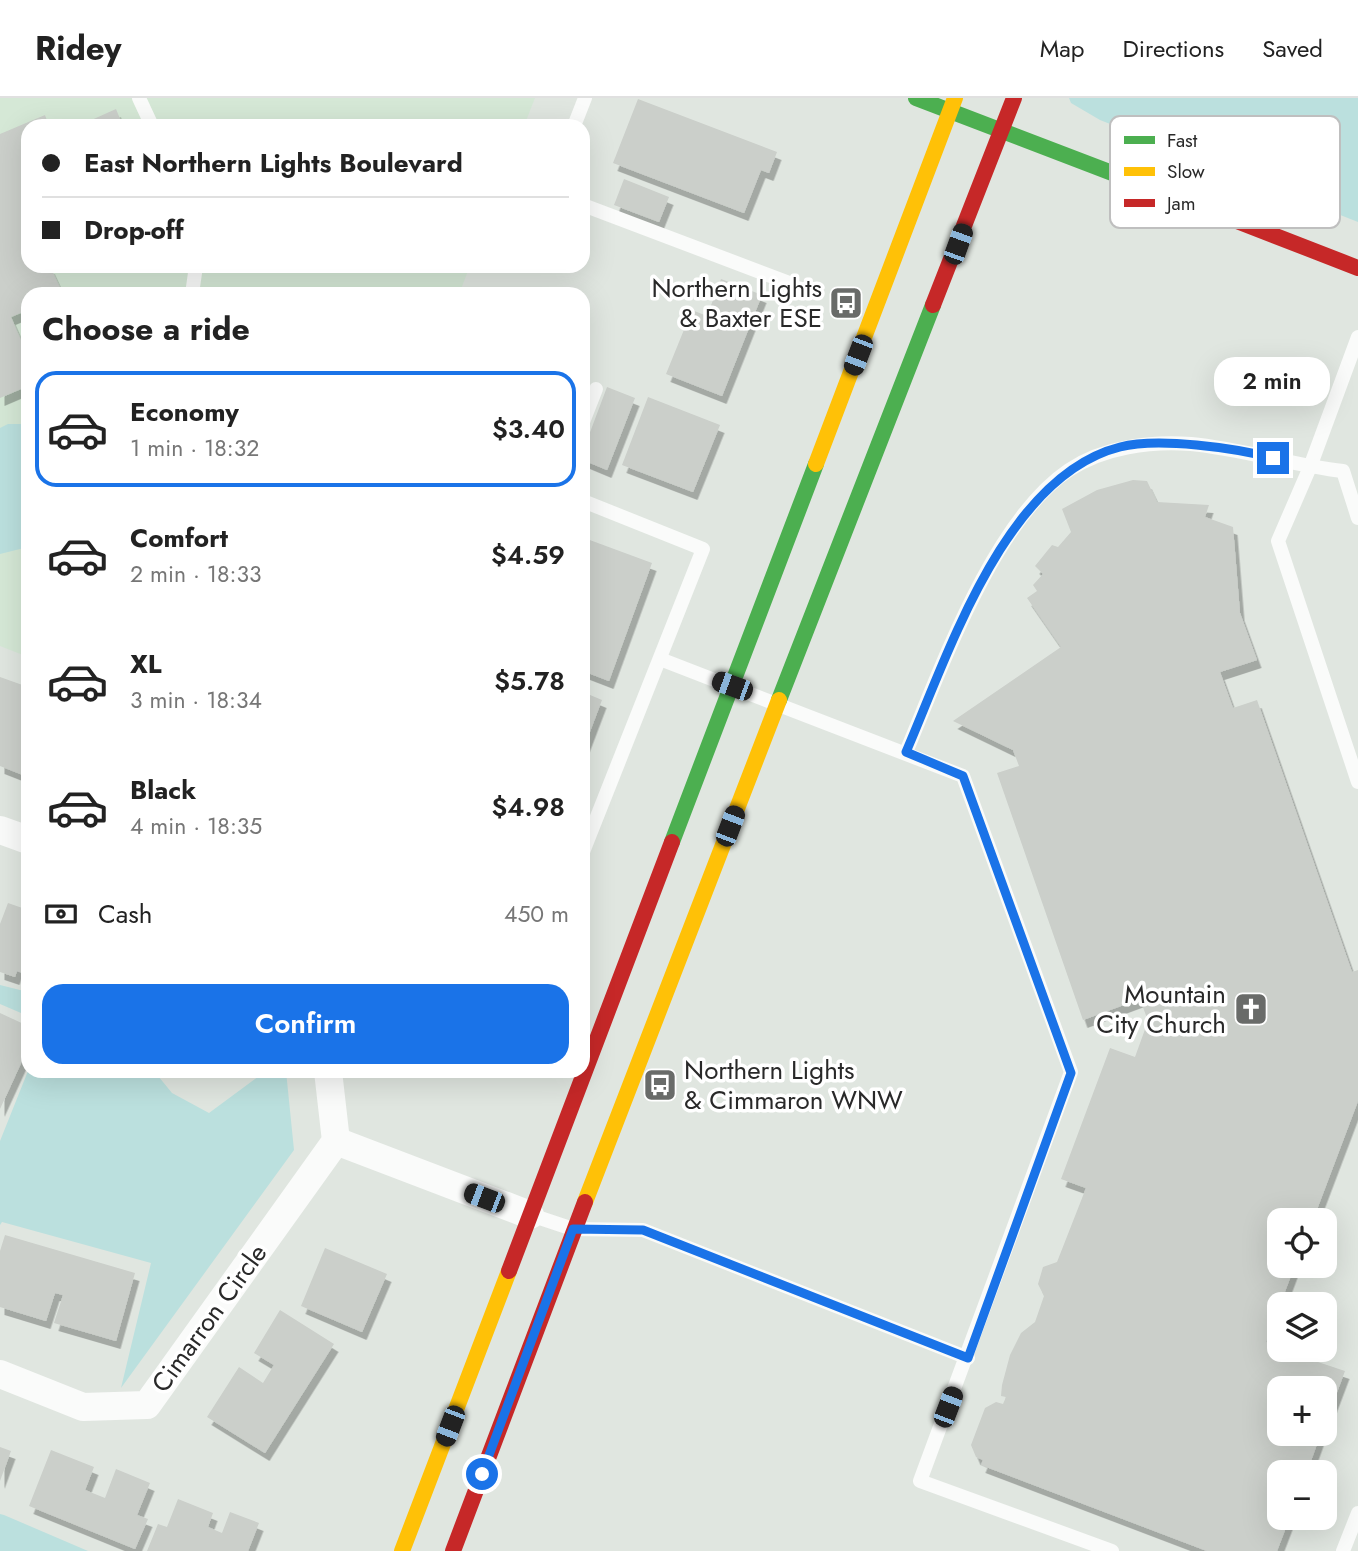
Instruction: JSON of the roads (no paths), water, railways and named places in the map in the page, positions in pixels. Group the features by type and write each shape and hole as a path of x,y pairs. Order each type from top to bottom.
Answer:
{"main road":[{"path":"916,98 953,105 1001,131 1110,173"},
{"path":"453,1551 573,1229 1014,98"},
{"path":"590,1058 953,105"},
{"path":"1254,228 1358,268"},
{"path":"402,1551 582,1078"}],"street":[{"path":"0,830 21,838"},
{"path":"329,1078 336,1141 530,1215"},
{"name":"Cimarron Circle","path":"0,1374 83,1406 146,1405 336,1141"}],"lane":[{"path":"139,98 149,119"},
{"path":"577,119 585,98"},
{"path":"590,208 792,284"},
{"path":"1358,337 1310,467 1278,541 1358,782"},
{"path":"590,404 596,389"},
{"path":"906,752 974,594 1026,510 1069,470 1120,447 1189,444 1255,453 1310,467 1343,471 1358,518"},
{"path":"590,504 703,549 590,834"},
{"path":"660,659 963,776 1071,1073 968,1358 920,1481 1112,1551"},
{"path":"530,1215 573,1229 643,1230 968,1358"},
{"path":"1343,1551 1358,1513"}],"place":[{"name":"Northern Lights & Baxter ESE","path":"846,303"},
{"name":"Mountain City Church","path":"1251,1009"},
{"name":"Northern Lights & Cimmaron WNW","path":"660,1085"}]}
